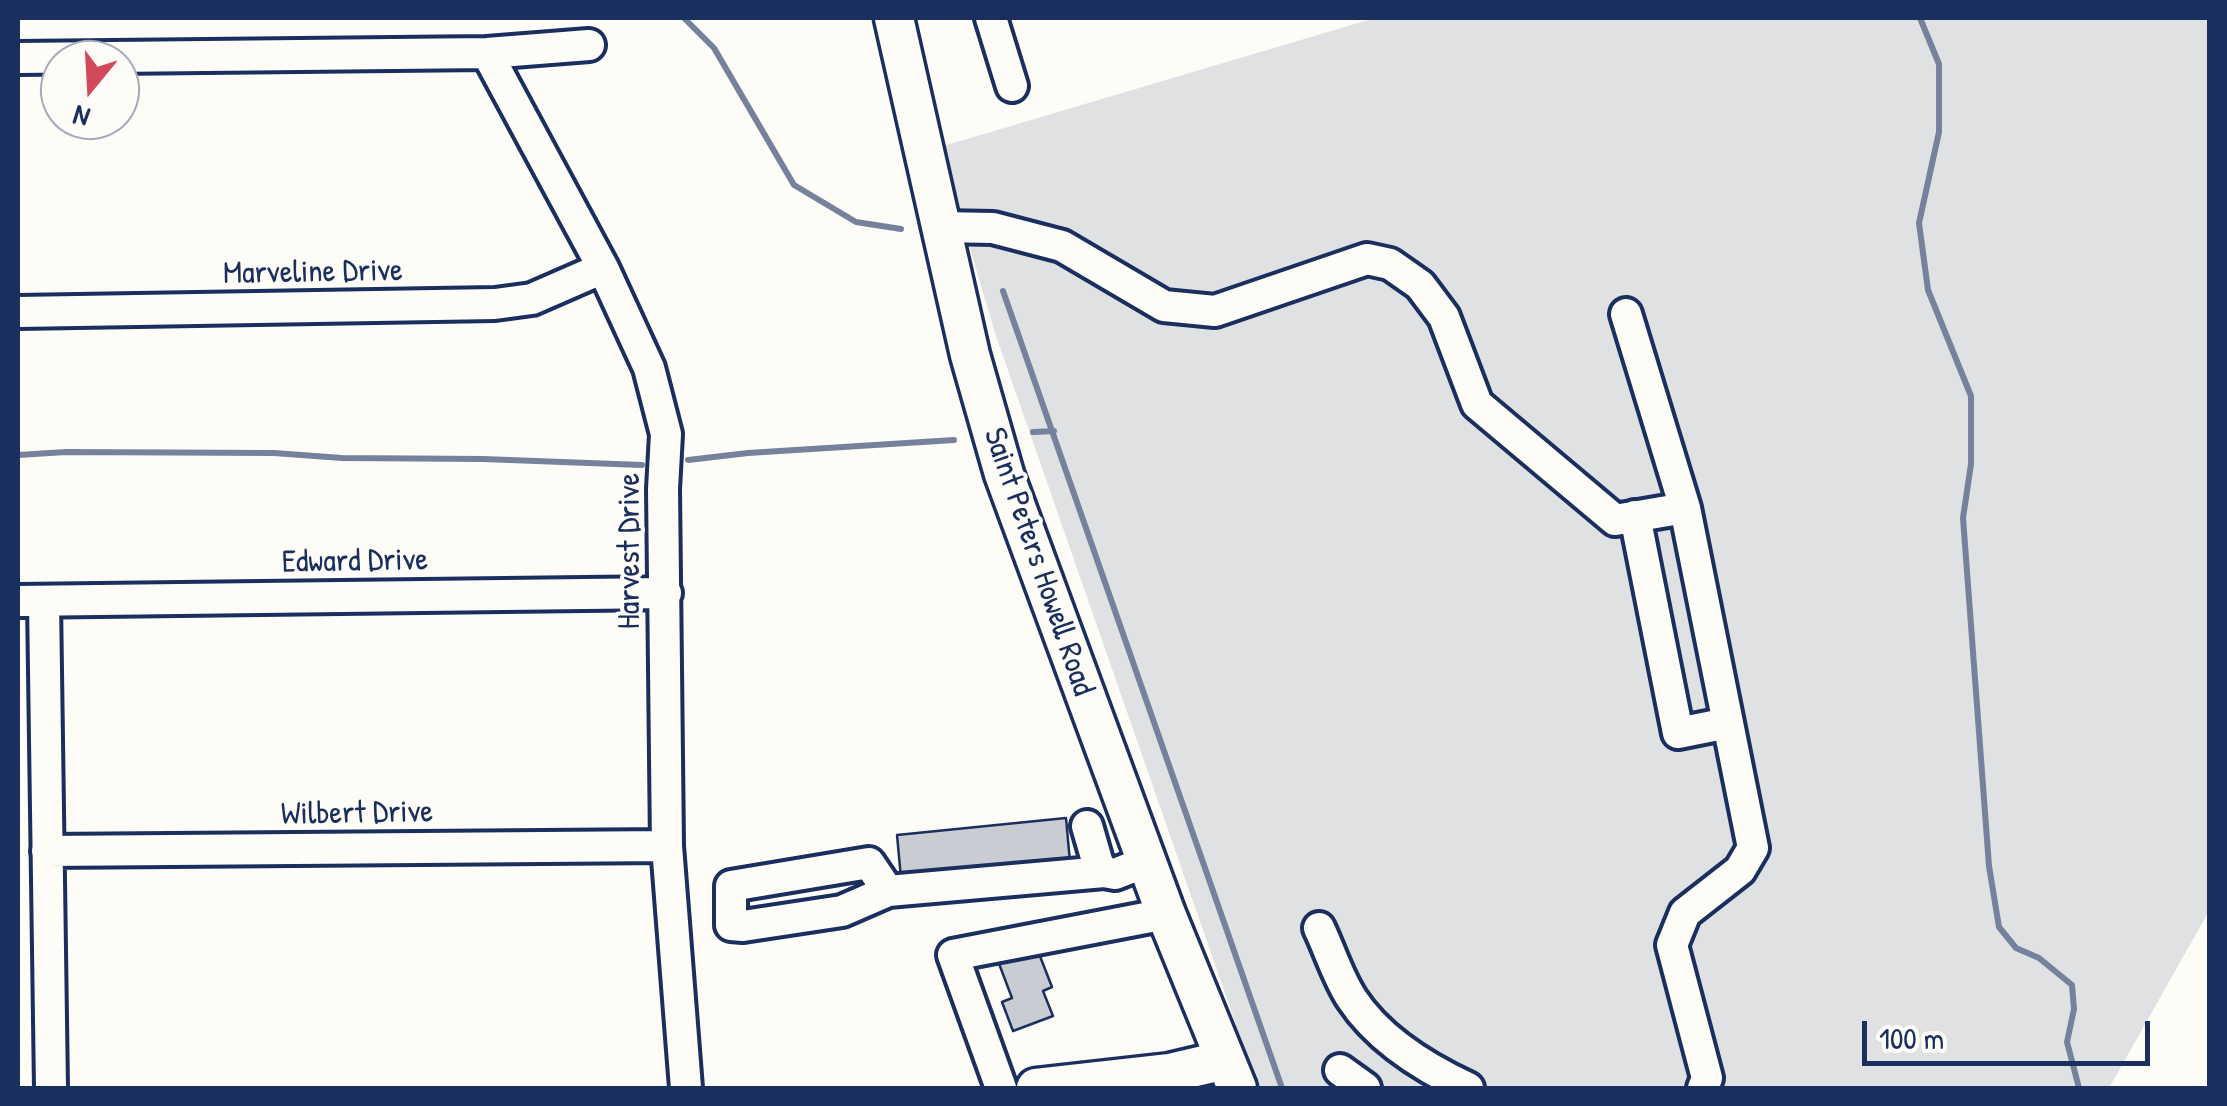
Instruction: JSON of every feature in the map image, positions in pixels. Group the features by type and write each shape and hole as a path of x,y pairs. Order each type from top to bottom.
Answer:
{"main road":[{"name":"Saint Peters Howell Road","path":"894,18 970,356 1004,474 1166,914 1231,1074"},
{"path":"1036,1088 1104,1084 1170,1073 1231,1074"}],"street":[{"path":"991,18 1012,86"},
{"path":"18,58 487,54 589,45"},
{"name":"Harvest Drive","path":"487,54 603,268 649,368 666,434 663,489 667,846 686,1088"},
{"path":"941,228 994,228 1062,246 1164,306 1215,312 1367,260 1390,264 1420,284 1444,317 1477,404 1615,520 1686,508"},
{"name":"Marveline Drive","path":"18,312 496,304 532,298 603,268"},
{"path":"1626,314 1686,508 1753,848 1740,870 1685,914 1672,945 1707,1078 1703,1088"},
{"path":"1635,516 1678,733 1728,723"},
{"name":"Edward Drive","path":"31,601 666,594"},
{"path":"31,601 47,852 51,1088"},
{"path":"1088,826 1104,872"},
{"name":"Wilbert Drive","path":"47,852 667,846"},
{"path":"888,891 869,863 731,886 731,924 743,926 842,911 888,891 1115,874 1148,861"},
{"path":"1001,1088 952,955 1166,914"},
{"path":"1319,928 1352,998 1379,1029 1436,1074 1468,1088"},
{"path":"1340,1070 1365,1088"}],"shaded area":[{"path":"1375,18 2209,18 2209,911 2109,1088 1258,1088 995,333 940,147"}],"building":[{"path":"1066,818 1070,862 901,878 897,835"},
{"path":"1036,946 1052,987 1043,991 1053,1016 1013,1031 1002,1002 1012,998 998,961"}],"waterway":[{"path":"684,18 714,48 794,185 856,222 901,229"},
{"path":"1920,18 1939,64 1939,132 1919,223 1928,290 1971,396 1971,464 1963,518 1989,866 1999,927 2016,948 2039,958 2072,985 2074,1009 2067,1042 2079,1088"},
{"path":"1003,291 1282,1088"},
{"path":"1033,432 1054,431"},
{"path":"688,460 954,440"},
{"path":"18,455 274,453 642,465"}]}
